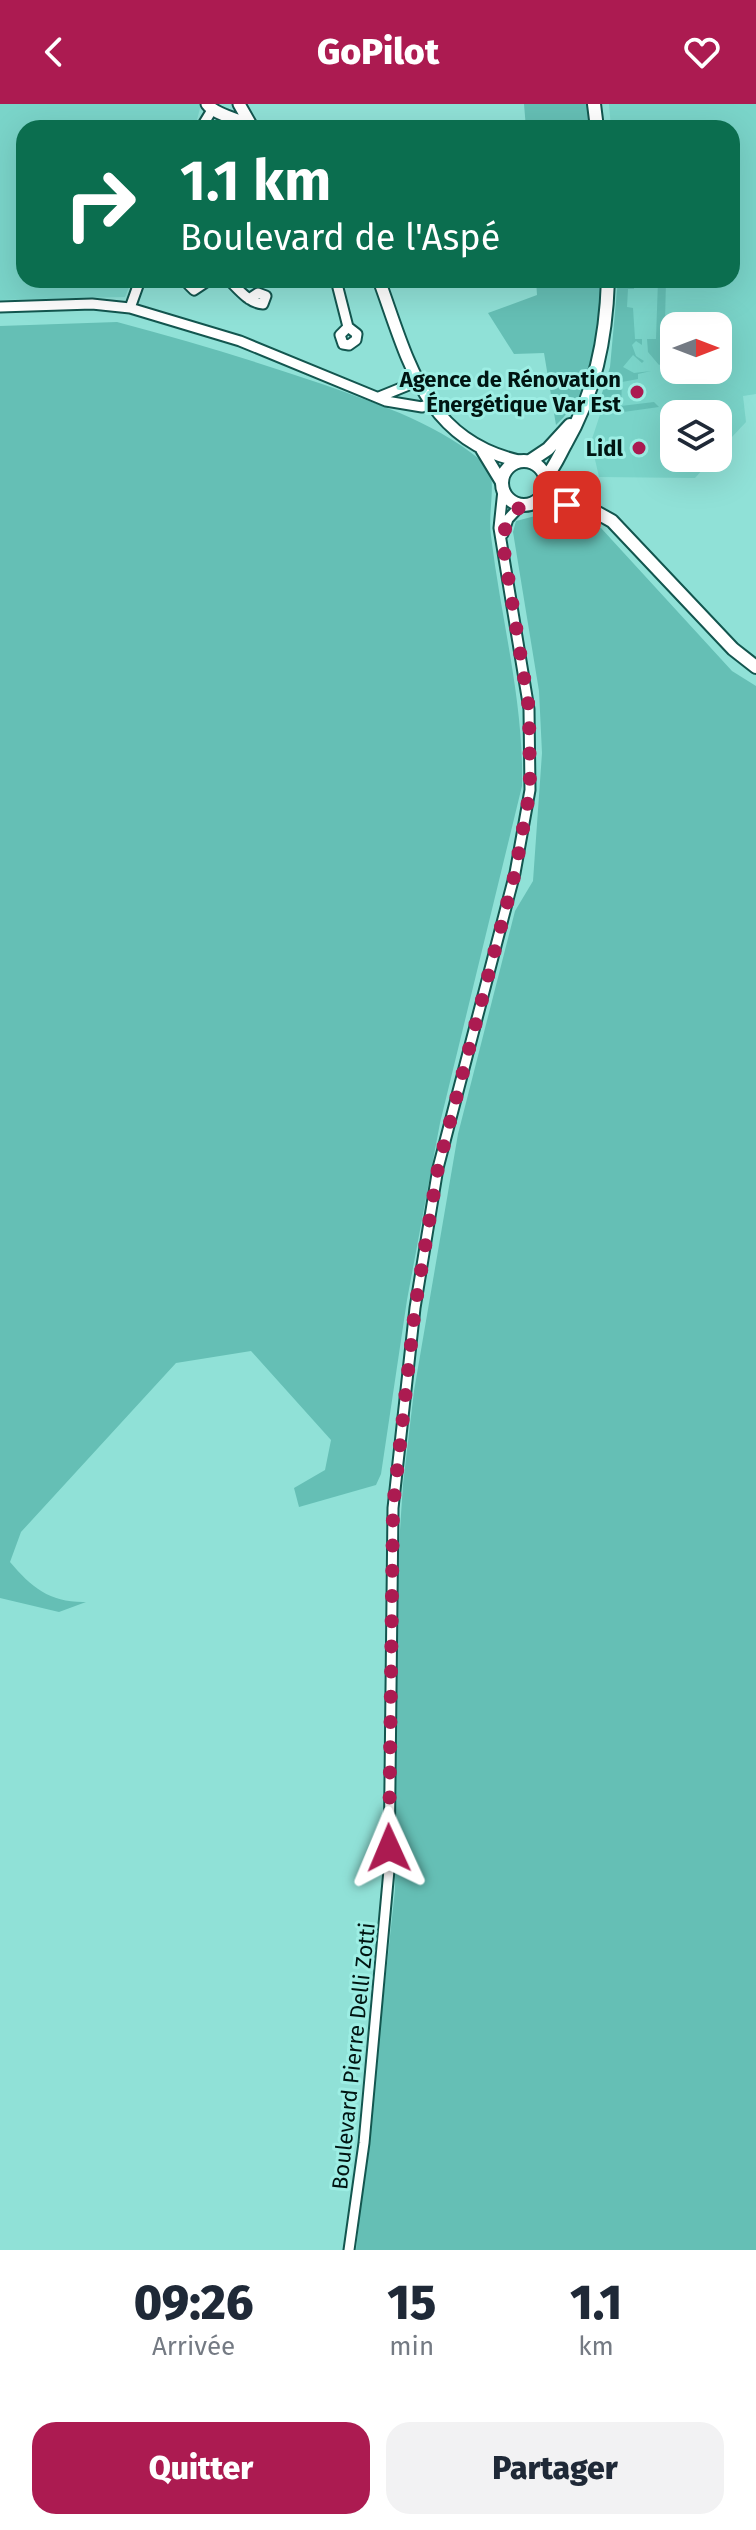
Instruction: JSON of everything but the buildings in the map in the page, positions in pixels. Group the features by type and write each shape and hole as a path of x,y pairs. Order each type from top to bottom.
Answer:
{"main road":[{"path":"540,499 588,399 602,346 607,288"},
{"path":"583,505 540,499 521,505 510,500 502,487 506,469 525,461 560,437 588,399"},
{"path":"525,461 540,467 546,481 612,521 733,649 756,667"}],"street":[{"path":"214,109 236,104"},
{"path":"214,109 238,120"},
{"path":"130,308 137,288"},
{"path":"237,288 249,299"},
{"path":"338,288 348,327"},
{"path":"382,288 416,382 438,415 477,444 502,457 525,461"},
{"path":"0,307 92,304 130,308 240,341 334,382 398,404 422,407 429,404"},
{"path":"379,397 416,382"},
{"path":"477,444 493,463 502,487"},
{"name":"Boulevard Pierre Delli Zotti","path":"349,2250 364,2143 389,1870 393,1508 415,1308 438,1168 515,873 530,790 529,709 499,515 502,487"},
{"path":"502,538 508,519 521,505"}],"shaded area":[{"path":"0,104 201,104 197,120 16,120 16,288 129,288 125,297 0,300"},
{"path":"524,104 590,104 591,120 525,120"},
{"path":"609,104 756,104 756,394 743,396 746,422 732,437 732,400 660,400 660,472 700,472 695,478 599,477 591,442 613,375 617,288 740,288 740,120 610,120"},
{"path":"537,288 601,288 597,340 588,377 570,410 556,425 544,353 514,354 488,313 537,295"},
{"path":"617,288 634,288 628,289 627,307 633,308 635,339 642,339 642,345 636,341 632,345 636,356 644,361 642,363 633,355 623,367 634,373 651,371 638,374 638,379 622,382 621,406 654,402 659,407 602,415 599,403 610,367"},
{"path":"658,288 666,288 665,312 660,312 659,365 648,352 647,339 656,339"},
{"path":"117,322 271,367 389,409 452,439 490,468 491,536 516,692 522,786 440,1123 407,1300 381,1474 376,1485 299,1507 294,1488 325,1470 331,1440 251,1351 176,1363 21,1532 10,1562 18,1571 52,1597 86,1602 59,1612 0,1598 0,326"},
{"path":"543,514 601,528 732,671 756,686 756,2250 356,2250 395,1890 397,1576 403,1484 414,1391 458,1134 515,911 533,881 542,753 539,691 513,532 516,521"}],"place":[{"name":"Agence de Rénovation Énergétique Var Est","path":"637,392"},
{"name":"Lidl","path":"639,448"}],"route":[{"path":"389,1848 393,1508 415,1308 438,1168 515,873 530,790 529,709 502,538 508,519 521,505 540,499 567,505"}]}
